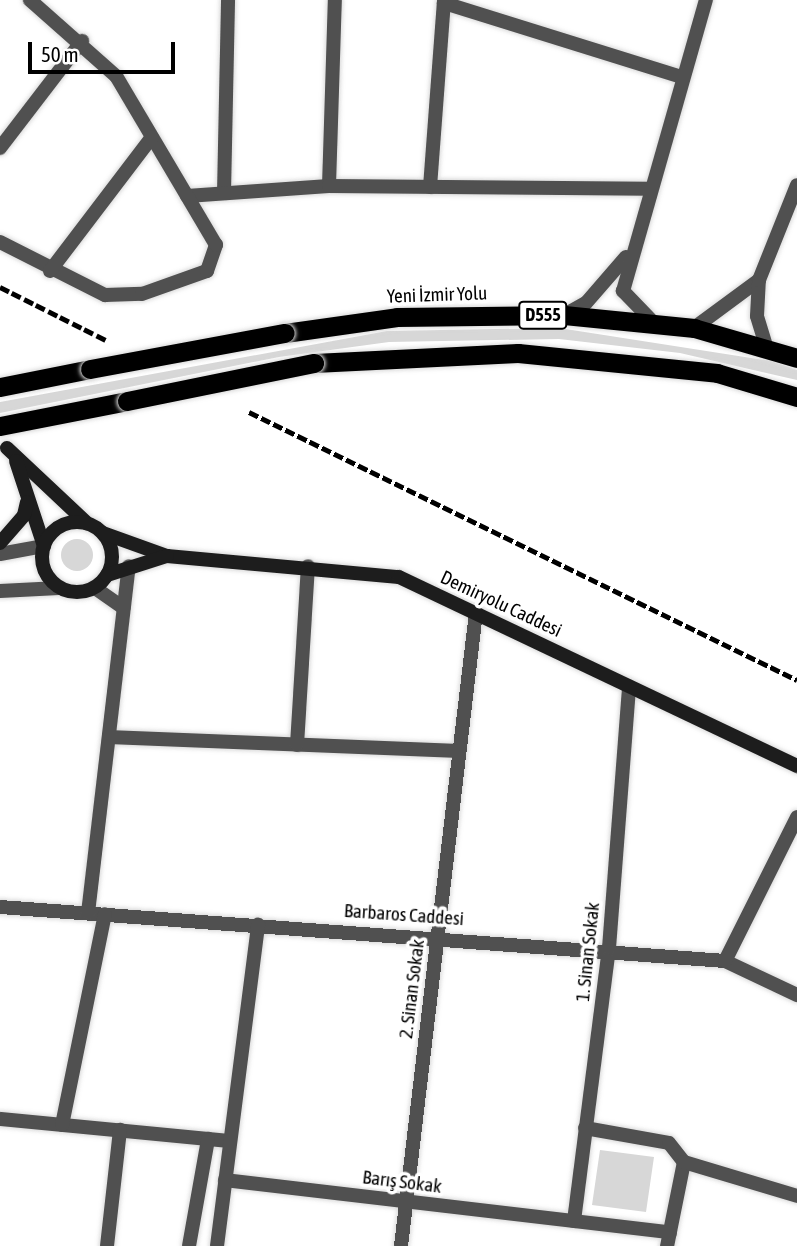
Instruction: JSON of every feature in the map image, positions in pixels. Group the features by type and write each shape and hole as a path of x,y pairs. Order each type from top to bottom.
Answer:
{"highway":[{"name":"Yeni İzmir Yolu","path":"0,387 285,333 397,317 564,314 694,328 797,358"},
{"name":"D555","path":"0,426 314,363 518,353 717,373 797,397"}],"main road":[{"path":"6,447 15,460 88,523 103,533 167,556"},
{"path":"15,460 44,546 44,569 59,587 95,588 107,575 128,566 167,556"},
{"path":"0,543 24,515 27,500"},
{"path":"44,546 66,523 88,523"},
{"path":"103,533 112,557 107,575"},
{"name":"Demiryolu Caddesi","path":"167,556 309,565 399,577 797,766"}],"street":[{"path":"0,242 50,271 105,295 142,294 207,271 216,245 116,76 82,41 30,0"},
{"path":"54,0 54,19"},
{"path":"224,193 228,0"},
{"path":"329,186 335,0"},
{"path":"656,324 623,291 631,250 706,0"},
{"path":"430,187 444,2 682,77"},
{"path":"0,148 82,41"},
{"path":"50,271 152,136"},
{"path":"767,349 757,316 759,281 797,185"},
{"path":"187,196 329,186 649,189"},
{"path":"564,314 611,280 631,250"},
{"path":"694,328 759,281"},
{"path":"0,554 44,546"},
{"path":"297,745 309,565"},
{"path":"88,913 128,566"},
{"path":"0,591 59,587"},
{"path":"95,588 124,608"},
{"name":"2. Sinan Sokak","path":"401,1246 476,612"},
{"name":"1. Sinan Sokak","path":"574,1221 609,948 629,687"},
{"path":"109,737 459,751"},
{"path":"725,961 797,817"},
{"name":"Barbaros Caddesi","path":"0,906 609,948 725,961 797,995"},
{"path":"62,1125 105,914"},
{"path":"216,1246 258,925"},
{"path":"0,1119 230,1141"},
{"path":"585,1128 669,1143 684,1162 797,1196"},
{"path":"107,1246 120,1130"},
{"path":"189,1246 208,1139"},
{"path":"668,1239 684,1162"},
{"name":"Barış Sokak","path":"225,1180 574,1221 668,1239"}],"shaded area":[{"path":"559,328 771,361 797,370 797,380 680,353 559,339 389,342 279,357 0,413 0,402 387,331"},
{"path":"77,539 89,543 93,555 89,567 77,571 65,567 61,555 65,543"},
{"path":"600,1150 654,1157 646,1212 592,1205"}],"railway":[{"path":"0,287 108,341"},
{"path":"249,412 797,680"}]}
